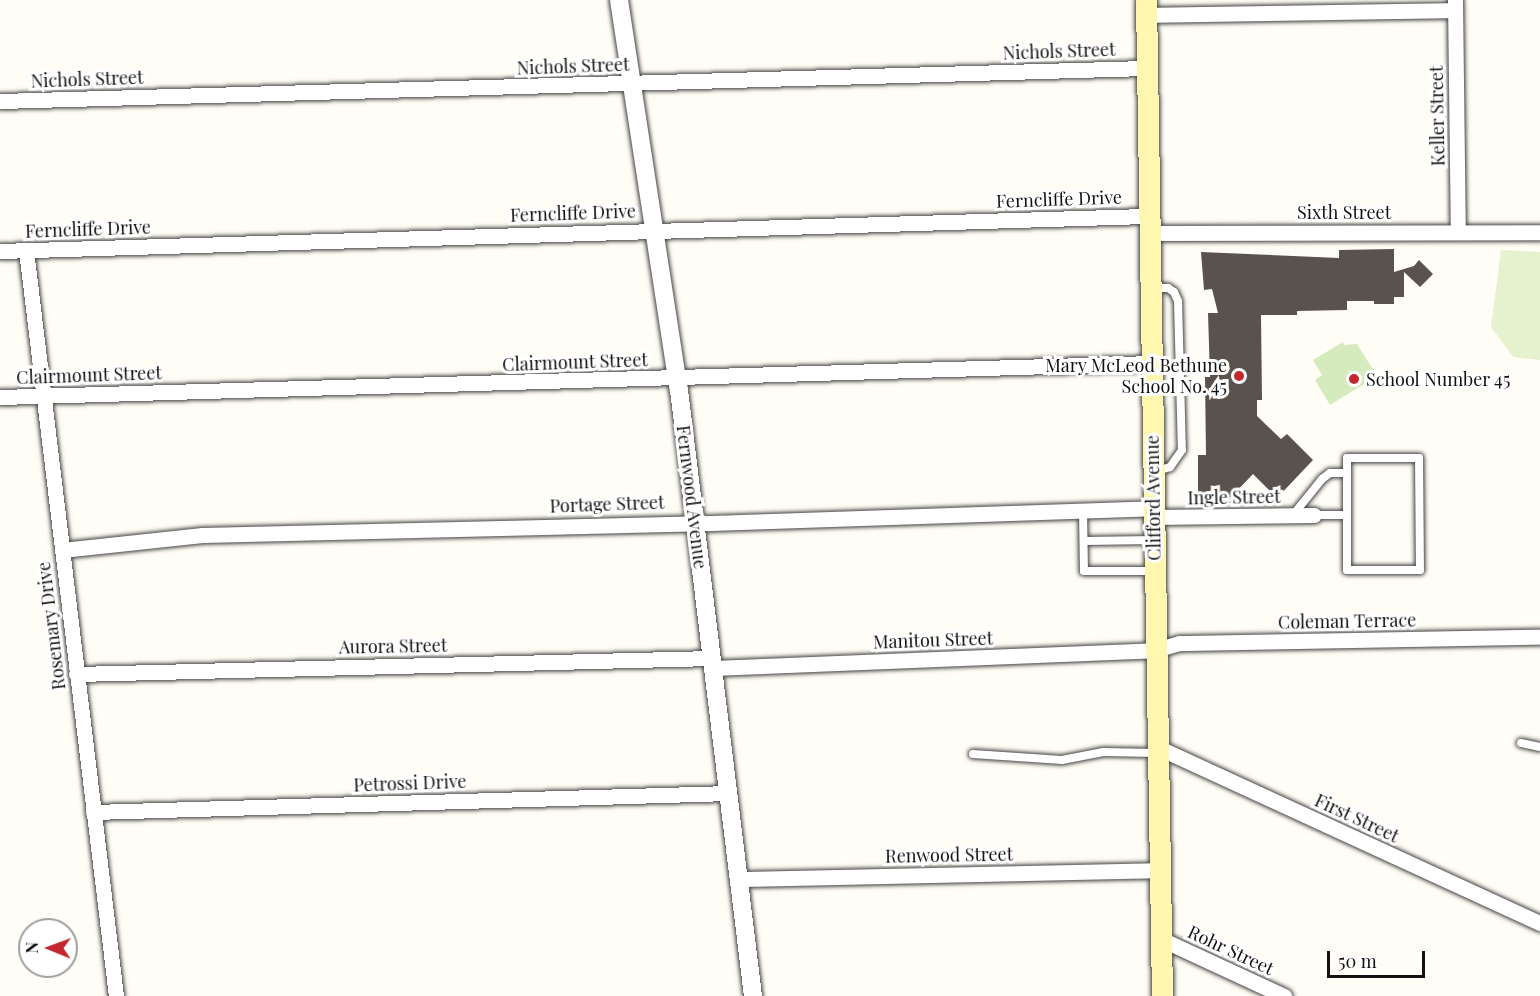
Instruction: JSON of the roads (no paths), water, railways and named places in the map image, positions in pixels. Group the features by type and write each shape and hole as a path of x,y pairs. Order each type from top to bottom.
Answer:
{"main road":[{"name":"Clifford Avenue","path":"1146,8 1162,996"}],"street":[{"name":"Fernwood Avenue","path":"619,0 677,378 753,996"},
{"path":"1146,8 1455,5"},
{"name":"Keller Street","path":"1455,5 1458,231"},
{"name":"Nichols Street","path":"0,101 1147,68"},
{"name":"Sixth Street","path":"1148,224 1540,232"},
{"name":"Ferncliffe Drive","path":"0,251 654,230 1148,224"},
{"name":"Rosemary Drive","path":"26,250 116,996"},
{"name":"Clairmount Street","path":"0,397 1150,363"},
{"name":"Portage Street","path":"62,550 202,535 1083,510 1153,513"},
{"name":"Ingle Street","path":"1153,513 1314,515"},
{"name":"Coleman Terrace","path":"1155,650 1179,642 1540,638"},
{"name":"Manitou Street","path":"712,663 1155,650"},
{"name":"Aurora Street","path":"76,674 712,663"},
{"name":"First Street","path":"1157,750 1540,923"},
{"name":"Petrossi Drive","path":"93,812 728,794"},
{"name":"Renwood Street","path":"739,879 1160,870"},
{"name":"Rohr Street","path":"1161,939 1284,996"}],"lane":[{"path":"1149,288 1168,288 1174,292 1178,301 1182,450 1170,467 1152,472"},
{"path":"1347,458 1419,458 1420,570 1347,570 1347,515 1347,458"},
{"path":"1293,515 1322,479 1330,473 1347,473"},
{"path":"1083,510 1084,571 1154,571"},
{"path":"1314,515 1347,515"},
{"path":"1084,542 1154,540"},
{"path":"1521,743 1540,747"},
{"path":"973,754 1062,760 1102,752 1157,750"}],"place":[{"name":"Mary McLeod Bethune School No. 45","path":"1239,376"},
{"name":"School Number 45","path":"1354,379"}]}
